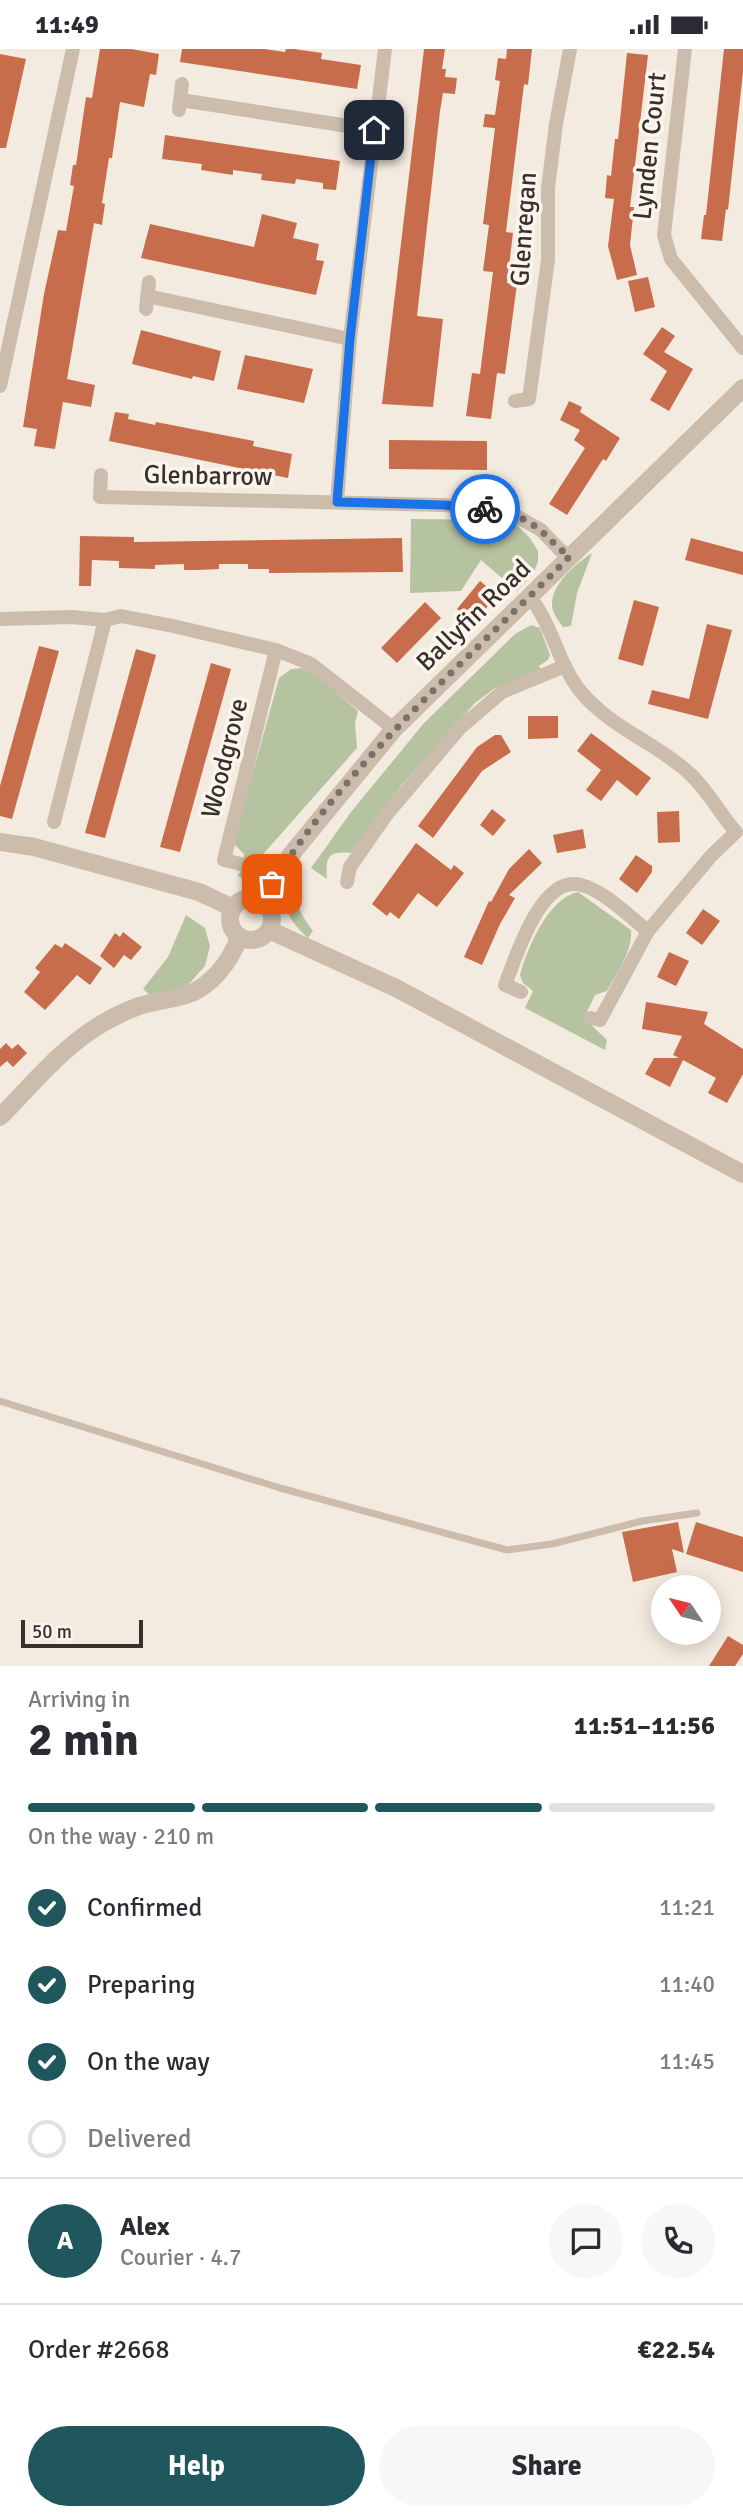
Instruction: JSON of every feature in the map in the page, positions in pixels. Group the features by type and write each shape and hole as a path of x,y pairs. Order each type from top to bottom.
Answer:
{"street":[{"path":"0,386 72,49"},
{"path":"337,502 350,339 385,49"},
{"name":"Glenregan","path":"515,401 529,399 548,260 548,188 570,49"},
{"name":"Lynden Court","path":"685,49 664,235 671,259 743,348"},
{"path":"183,84 180,105 374,130"},
{"path":"147,296 350,339"},
{"name":"Ballyfin Road","path":"264,902 289,857 394,729 743,388"},
{"name":"Glenbarrow","path":"101,475 100,497 443,505 509,512 541,530 570,556"},
{"path":"530,597 546,621 572,681 612,722 662,752 689,773 739,836 711,856 648,931 600,1020 591,1019"},
{"path":"0,619 72,617 105,620 121,616 276,650 311,664 394,729"},
{"path":"54,822 105,620"},
{"name":"Woodgrove","path":"241,864 224,860 276,650"},
{"path":"346,882 343,865 471,717 502,692 565,666"},
{"path":"0,842 34,847 199,892 233,908"},
{"path":"521,992 505,985 535,914 561,886 575,884 592,889 648,931"},
{"path":"250,897 264,902 271,912 270,930 256,940 239,937 229,921 233,908 243,899 250,897"},
{"path":"270,930 396,988 743,1174"},
{"path":"0,1117 64,1053 93,1029 139,1006 185,996 199,990 223,967 234,951 239,937"}],"lane":[{"path":"0,1401 280,1488 507,1551 602,1533 642,1521 697,1513"}],"green space":[{"path":"411,519 509,520 530,538 538,551 538,562 533,574 517,591 481,560 461,591 410,593"},
{"path":"592,553 577,593 571,626 563,627 554,613 553,595 570,571"},
{"path":"531,625 540,628 550,655 548,660 539,666 541,670 495,688 475,703 401,786 351,853 338,853 330,857 327,879 311,868 351,812 424,723 515,634"},
{"path":"302,668 313,672 358,711 355,723 357,748 242,878 238,876 244,854 235,845 235,837 279,678 291,669"},
{"path":"294,866 299,869 295,886 297,902 313,931 308,938 293,922 285,905 285,887"},
{"path":"578,892 631,930 627,953 620,969 607,991 595,995 587,1012 587,1021 607,1040 605,1050 525,1008 533,991 523,983 520,975 528,952 548,914 567,896"},
{"path":"186,915 205,928 210,946 205,966 187,986 151,996 143,989 168,957"}],"building":[{"path":"100,49 131,49 159,54 156,75 150,74 144,107 120,102 102,203 105,204 102,225 94,223 67,379 95,385 91,407 63,402 55,449 34,446 37,429 23,427 44,294 58,230 66,231 74,186 70,185 73,165 76,165 86,97 92,98"},
{"path":"182,49 264,49 285,52 286,49 294,49 322,53 321,59 361,65 357,89 180,62"},
{"path":"424,49 445,49 442,69 446,69 445,77 457,78 455,94 443,93 417,316 443,319 433,407 382,404"},
{"path":"507,49 532,49 528,85 524,84 506,232 513,233 507,283 517,284 505,374 497,373 491,419 466,416 472,373 480,374 493,272 483,271 489,225 483,224 495,128 483,127 485,114 495,115 500,81 495,80 498,58 506,59"},
{"path":"724,49 743,49 743,72 728,210 726,209 722,241 701,239"},
{"path":"627,53 648,55 630,207 634,207 630,245 637,275 617,280 608,246 614,199 605,198 607,175 611,176 615,139 618,139"},
{"path":"0,54 26,59 6,148 0,148"},
{"path":"165,135 340,161 336,190 323,189 323,183 296,179 295,184 261,180 262,174 233,170 233,175 201,170 202,164 162,159"},
{"path":"262,214 297,223 293,238 319,244 316,260 324,261 316,295 141,258 150,224 254,247"},
{"path":"648,277 655,307 635,312 628,281"},
{"path":"662,327 675,336 664,352 693,369 669,411 650,400 667,371 643,354"},
{"path":"141,330 221,351 214,381 193,376 192,379 132,364"},
{"path":"245,355 313,369 304,403 237,389"},
{"path":"569,401 582,407 580,412 620,438 567,515 549,504 585,448 574,440 580,430 560,420"},
{"path":"115,412 129,414 128,419 155,425 156,422 254,441 253,446 292,454 288,478 109,441"},
{"path":"389,440 487,441 487,470 389,469"},
{"path":"80,536 134,537 134,542 402,538 403,572 269,573 269,569 248,569 248,564 219,564 219,569 197,570 184,570 184,564 155,565 155,569 119,568 119,561 92,560 91,586 79,586"},
{"path":"691,538 743,552 743,575 685,560"},
{"path":"480,581 497,595 474,623 457,609"},
{"path":"634,600 659,607 643,666 618,659"},
{"path":"425,602 441,618 397,663 381,648"},
{"path":"707,624 732,630 708,719 648,704 652,690 689,699"},
{"path":"39,646 59,651 12,819 0,816 0,786"},
{"path":"136,649 156,655 105,838 85,833"},
{"path":"211,663 231,669 180,852 160,847"},
{"path":"528,716 558,716 558,738 528,739"},
{"path":"591,733 651,778 637,796 617,780 601,801 586,790 601,770 577,751"},
{"path":"495,735 501,735 511,752 482,771 433,838 418,826 477,747"},
{"path":"492,809 506,820 493,836 480,825"},
{"path":"679,811 680,842 658,843 657,812"},
{"path":"583,829 586,848 557,853 553,835"},
{"path":"416,843 451,870 454,865 464,873 437,907 418,893 399,919 390,912 387,916 372,904"},
{"path":"529,849 542,863 509,895 515,898 482,965 464,957 489,901 491,902 509,869"},
{"path":"636,855 652,866 652,872 637,893 619,879"},
{"path":"703,909 720,921 702,945 686,933"},
{"path":"123,932 142,947 131,960 124,955 114,968 100,956 115,933 120,937"},
{"path":"65,943 102,968 90,985 77,975 45,1010 24,992 40,972 35,968 55,944 62,948"},
{"path":"669,952 689,961 676,986 657,977"},
{"path":"646,1002 708,1012 704,1024 743,1049 743,1074 727,1103 708,1093 716,1078 683,1060 670,1087 645,1074 654,1058 679,1058 673,1055 682,1036 642,1029"},
{"path":"6,1043 12,1049 18,1044 27,1053 13,1067 7,1061 0,1067 0,1049"},
{"path":"678,1522 684,1553 672,1549 677,1572 651,1575 651,1578 633,1582 622,1532"},
{"path":"696,1522 743,1537 743,1572 686,1554"},
{"path":"728,1636 743,1645 743,1654 735,1666 709,1666"}],"way so far":[{"path":"272,884 289,857 394,729 570,556 541,530 509,512 485,509"}],"route":[{"path":"374,130 350,339 337,502 485,509"}]}
